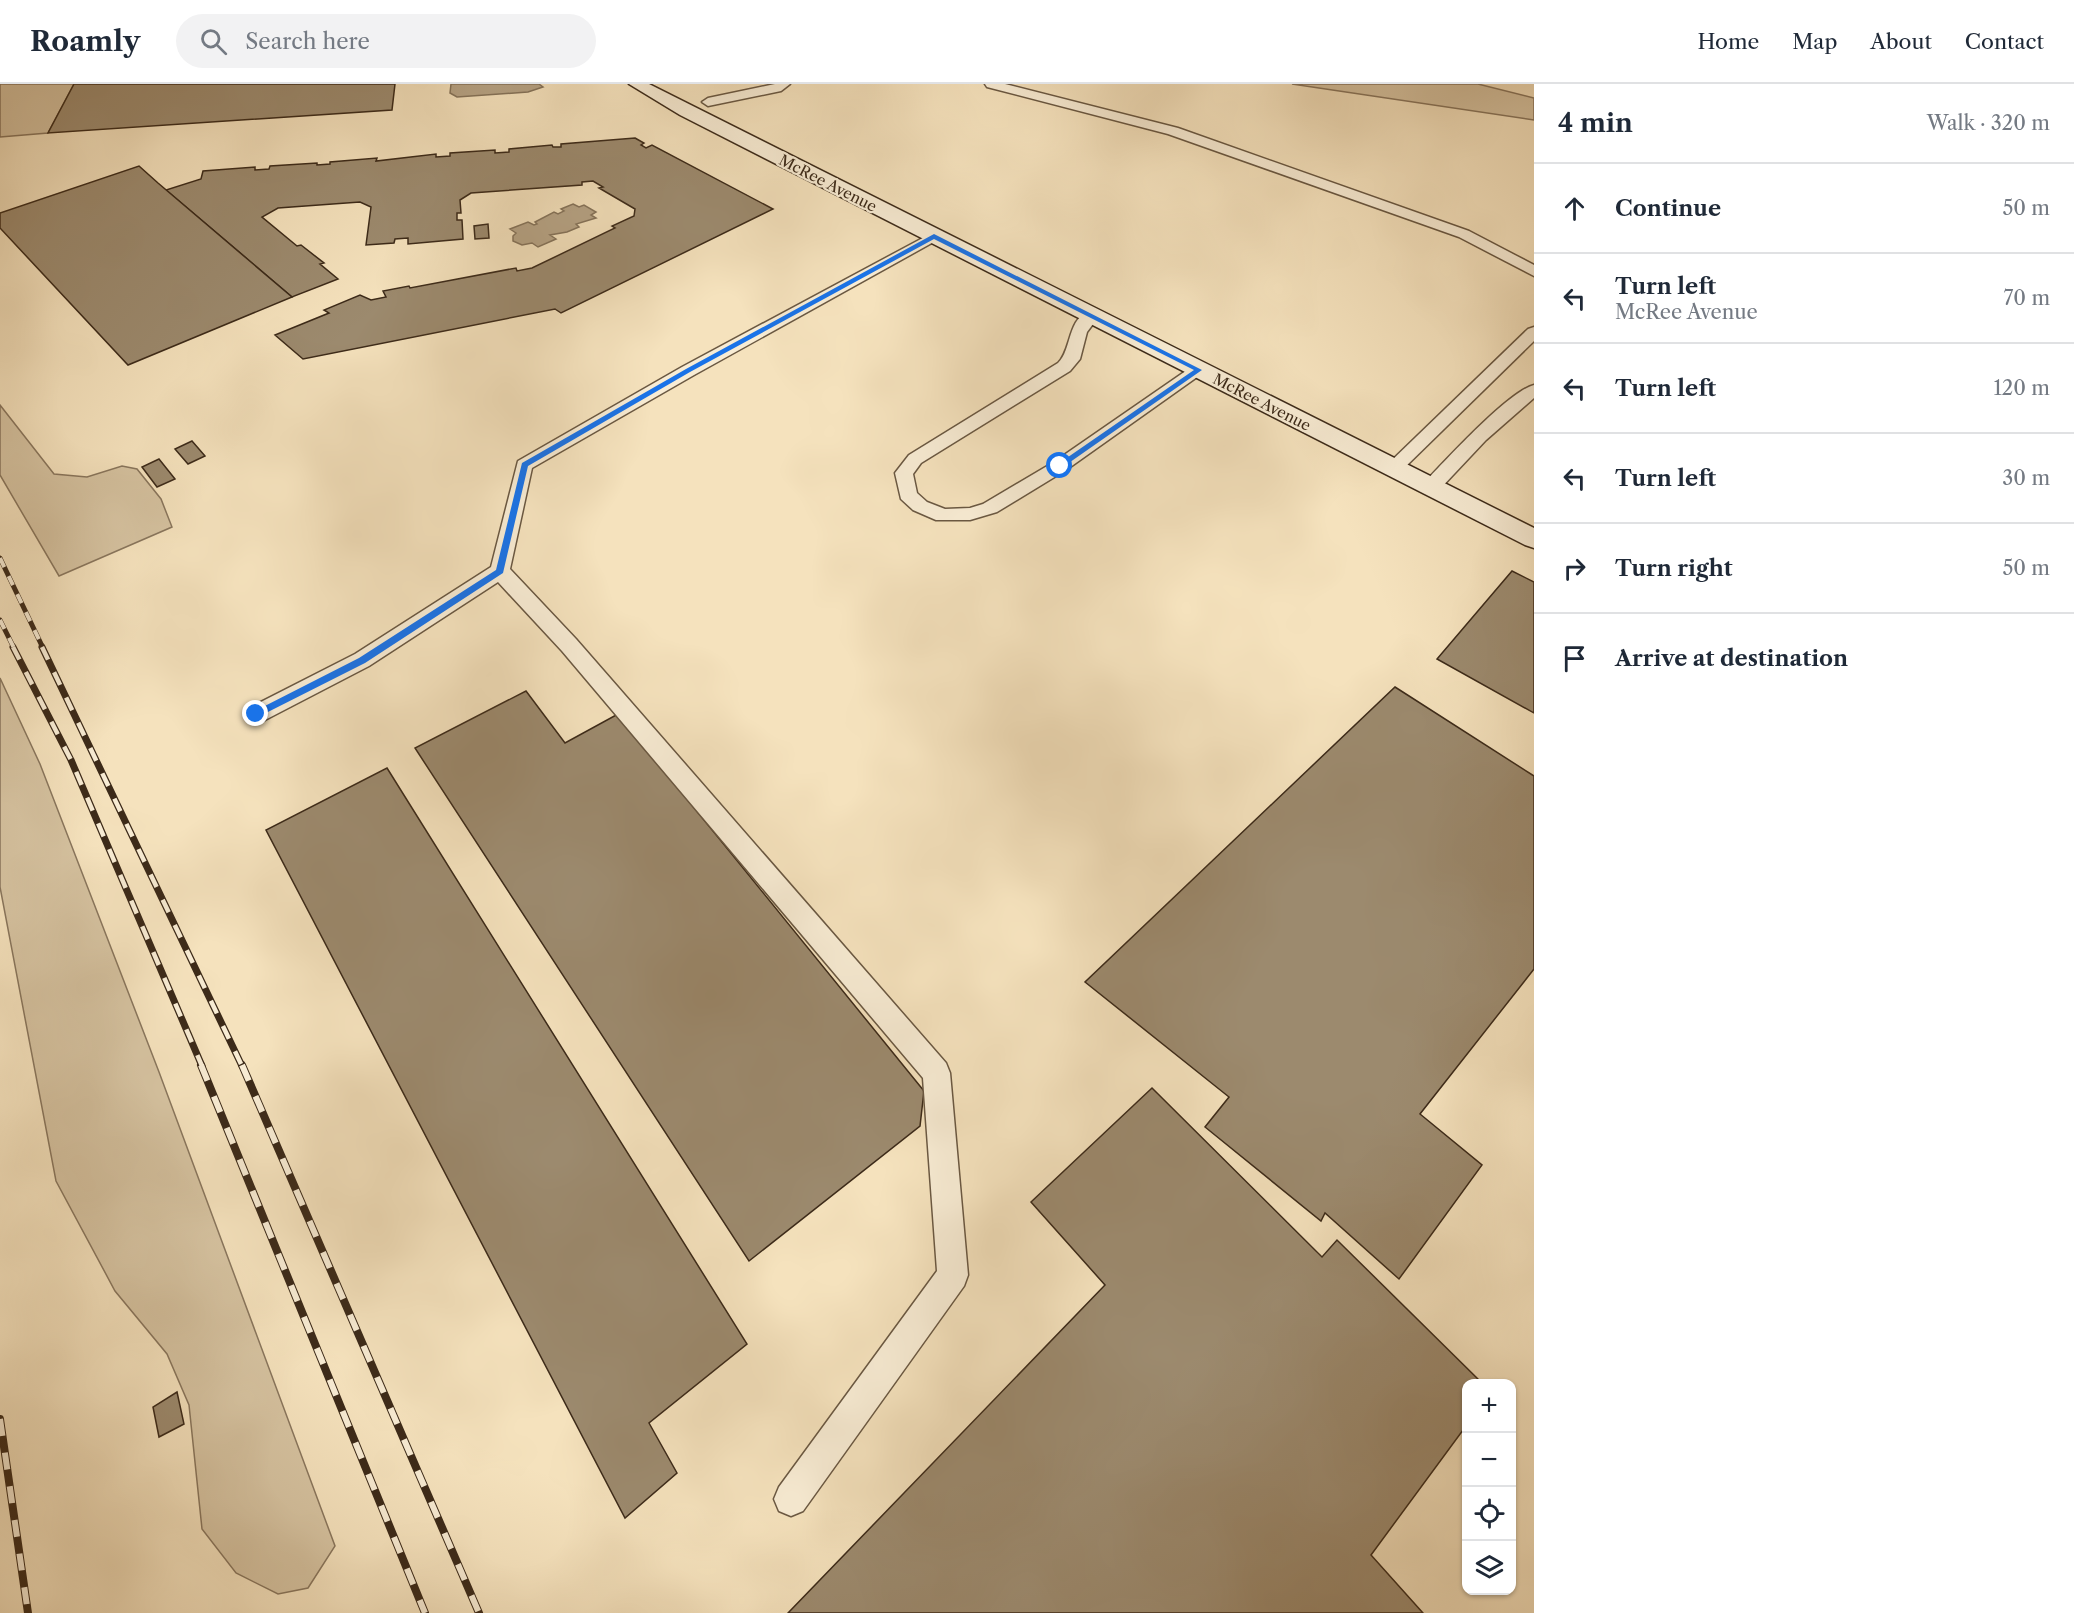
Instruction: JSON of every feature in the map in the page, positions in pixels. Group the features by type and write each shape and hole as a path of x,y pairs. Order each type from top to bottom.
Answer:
{"main road":[{"name":"McRee Avenue","path":"637,84 686,111 1534,539"}],"lane":[{"path":"686,111 741,84"},
{"path":"991,84 1173,131 1464,234 1534,271"},
{"path":"708,102 780,86"},
{"path":"256,714 362,660 500,571 524,465 688,370 934,236"},
{"path":"1091,316 1079,331 1072,359 1064,367 915,459 904,473 908,495 920,506 943,514 970,514 990,508 1060,466 1199,370"},
{"path":"1394,468 1534,332"},
{"path":"1431,488 1496,422 1534,390"},
{"path":"500,571 577,654 936,1073 953,1275 791,1499"}],"shaded area":[{"path":"0,84 74,84 48,133 0,137"},
{"path":"451,84 539,84 543,87 528,92 457,97 450,93"},
{"path":"1292,84 1478,84 1534,98 1534,120"},
{"path":"573,204 579,207 584,205 596,212 591,215 596,218 576,224 579,227 567,232 550,235 556,239 538,247 532,243 522,245 513,241 516,233 510,229 528,222 537,224 535,222 554,212 558,214 564,211 561,209"},
{"path":"0,405 54,474 87,477 122,466 137,469 161,499 172,527 59,576 0,475"},
{"path":"0,678 40,764 159,1072 335,1546 308,1588 278,1594 236,1573 202,1529 189,1405 167,1354 115,1291 56,1181 0,887"}],"building":[{"path":"74,84 395,84 392,110 48,133"},
{"path":"635,138 644,143 641,145 646,148 652,145 773,209 561,313 555,309 303,359 275,335 329,313 324,310 360,295 371,300 386,297 383,291 516,268 517,271 532,268 615,228 612,226 634,216 635,209 599,188 603,187 593,181 582,182 582,185 471,193 460,200 461,213 457,213 457,220 462,220 463,239 408,244 408,238 395,239 394,243 366,245 371,207 360,202 278,208 262,217 297,246 301,245 324,263 320,264 338,279 292,297 166,190 201,179 203,171 255,167 255,170 269,169 270,166 317,163 317,165 377,158 376,161 436,154 436,157 450,156 450,153 495,150 495,153 509,152 509,149 552,145 561,147 561,144"},
{"path":"139,166 292,297 128,365 0,228 0,213"},
{"path":"488,224 489,238 475,239 474,226"},
{"path":"192,441 205,456 188,464 175,449"},
{"path":"159,459 175,479 157,487 142,467"},
{"path":"1512,571 1534,582 1534,713 1437,659"},
{"path":"1395,687 1534,776 1534,969 1420,1114 1482,1165 1399,1279 1325,1213 1321,1221 1205,1127 1229,1097 1085,982"},
{"path":"526,691 565,743 618,714 924,1091 920,1126 749,1261 415,748"},
{"path":"387,768 747,1344 649,1423 677,1473 625,1518 266,830"},
{"path":"1152,1088 1322,1257 1337,1240 1478,1379 1462,1379 1462,1431 1371,1555 1423,1613 788,1613 1105,1285 1031,1202"},
{"path":"177,1392 184,1424 159,1437 153,1407"}],"railway":[{"path":"0,558 43,648"},
{"path":"0,620 14,648"},
{"path":"13,647 71,760 202,1066"},
{"path":"42,647 242,1066"},
{"path":"201,1065 425,1613"},
{"path":"242,1065 479,1613"},
{"path":"0,1419 28,1613"}],"route":[{"path":"256,714 362,660 500,571 524,465 688,370 934,236 1199,370 1060,466"}]}
